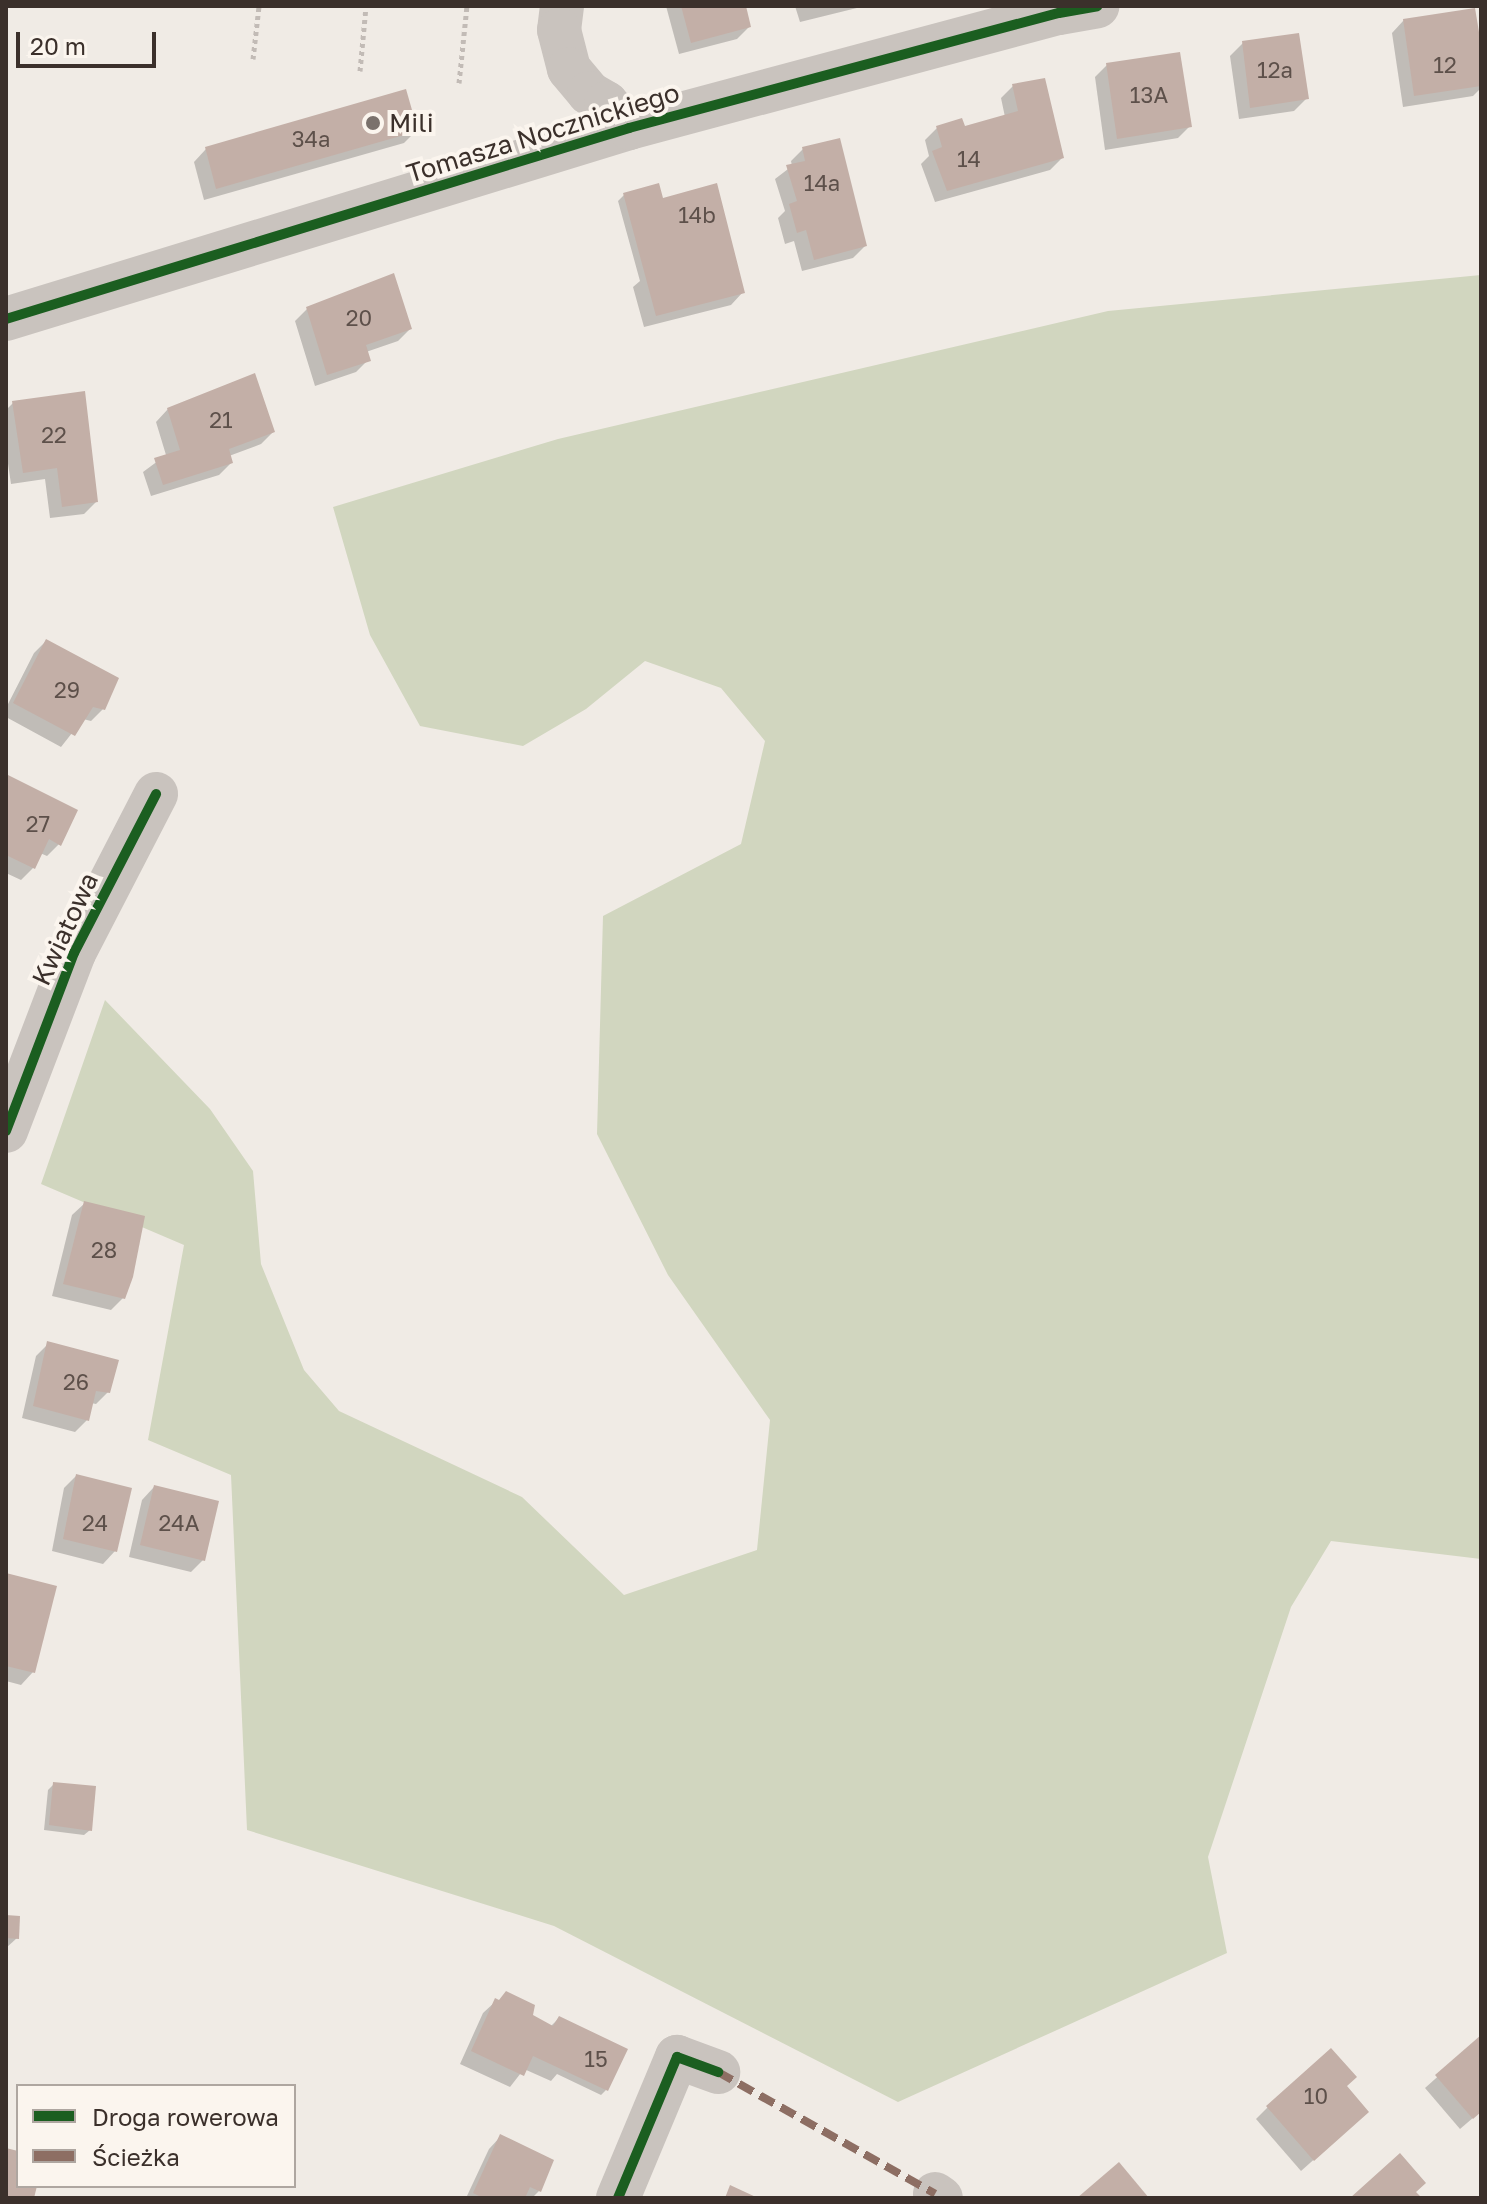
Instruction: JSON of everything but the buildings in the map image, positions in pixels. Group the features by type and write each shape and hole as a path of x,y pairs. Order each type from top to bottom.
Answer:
{"street":[{"path":"562,6 559,30 569,69 589,93 606,103 629,128"},
{"name":"Tomasza Nocznickiego","path":"6,319 629,128 1059,13 1097,6"},
{"name":"Kwiatowa","path":"6,1131 74,953 156,794"},
{"path":"618,2198 677,2057 718,2072"}],"path":[{"path":"253,59 259,6"},
{"path":"360,71 366,6"},
{"path":"459,83 467,6"}],"green space":[{"path":"1481,275 1481,1559 1331,1541 1291,1607 1208,1857 1227,1953 898,2102 554,1926 247,1830 231,1475 148,1440 184,1245 41,1184 105,1000 210,1109 253,1171 261,1264 304,1370 339,1411 522,1497 624,1595 757,1550 770,1420 668,1275 597,1134 603,916 741,844 765,741 721,688 645,661 586,709 523,746 420,726 370,635 333,507 558,439 1108,311"}],"marked path":[{"path":"718,2072 935,2194"}],"cycle path":[{"path":"6,319 629,128 1059,13 1097,6"},
{"path":"6,1131 74,953 156,794"},
{"path":"618,2198 677,2057 718,2072"}],"place":[{"name":"Mili","path":"373,123"}]}
